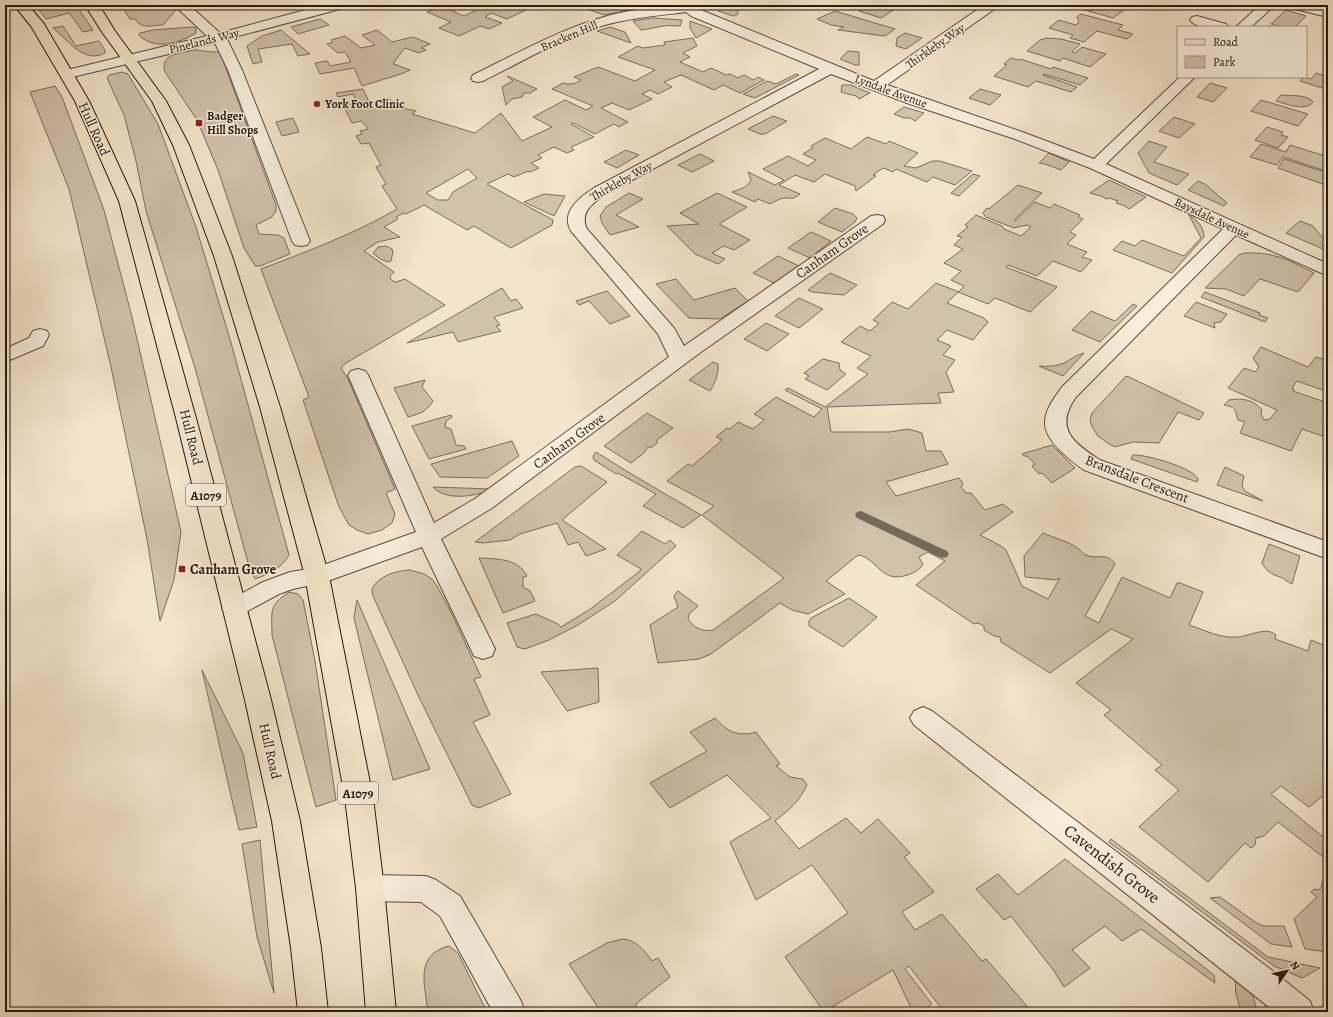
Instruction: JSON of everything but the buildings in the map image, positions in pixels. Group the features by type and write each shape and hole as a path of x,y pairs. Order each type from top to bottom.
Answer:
{"main road":[{"name":"Hull Road","path":"21,5 37,24 68,74 82,101 127,202 186,418 257,696 286,821 306,948 313,1012"},
{"name":"A1079","path":"92,5 109,32 160,101 178,138 223,256 270,407 317,576 359,798 370,888 381,1012"}],"street":[{"path":"181,5 222,42 235,70 301,241"},
{"name":"Pinelands Way","path":"68,74 217,38 339,5"},
{"name":"Thirkleby Way","path":"876,86 993,5"},
{"path":"1244,26 1268,5"},
{"path":"1296,5 1328,13"},
{"name":"Lyndale Avenue","path":"688,7 696,13 830,69 912,100 1020,136 1096,165"},
{"name":"Bracken Hill","path":"478,78 572,32 591,25 614,18 688,7"},
{"path":"1197,20 1217,26"},
{"name":"Thirkleby Way","path":"680,359 667,332 593,247 577,226 576,213 584,202 600,191 830,69"},
{"path":"1096,165 1187,78"},
{"name":"Baysdale Avenue","path":"1096,165 1328,271"},
{"name":"Canham Grove","path":"234,608 277,585 290,580 317,576 429,536 484,504 680,359 877,220"},
{"name":"Bransdale Crescent","path":"1234,228 1069,392 1060,405 1055,423 1059,434 1072,450 1092,465 1328,551"},
{"path":"5,356 36,342 40,335"},
{"path":"358,375 429,536 483,649"},
{"name":"Cavendish Grove","path":"923,718 1263,982 1299,1012"},
{"path":"370,888 426,889 450,906 510,1012"}],"green space":[{"path":"35,5 76,5 93,30 83,32 69,13 46,19"},
{"path":"121,5 171,5 176,10 163,25 144,26 135,19 130,19"},
{"path":"487,5 527,5 524,7 528,9 507,19 491,13 485,17 502,23 489,29 480,26 459,36 439,28 451,22 427,12 441,6 464,16"},
{"path":"591,5 639,5 644,7 604,15 584,8"},
{"path":"715,5 737,6 738,14 733,16 718,11"},
{"path":"861,5 891,5 898,7 881,18 859,11 865,7"},
{"path":"1086,5 1131,5 1113,18 1081,9"},
{"path":"1286,10 1306,16 1296,26 1278,26 1271,24"},
{"path":"835,11 895,29 885,36 838,30 844,27 831,25 817,19"},
{"path":"1081,14 1123,25 1118,30 1133,34 1127,39 1097,31 1084,42 1070,38 1073,35 1049,28 1059,20 1076,25 1079,22 1077,17"},
{"path":"653,18 682,20 680,26 666,26 641,30 633,21"},
{"path":"320,19 329,25 298,34 291,27"},
{"path":"690,21 712,29 696,38 690,28"},
{"path":"63,26 76,46 99,41 105,50 105,53 97,56 90,56 77,50 53,28"},
{"path":"610,27 625,32 631,43 597,31"},
{"path":"196,28 196,33 190,37 167,44 152,43 139,35 140,33 153,30"},
{"path":"281,30 310,54 298,56 292,44 258,49 262,62 253,64 247,46 262,36"},
{"path":"377,30 392,42 413,37 430,44 421,48 426,50 419,53 405,48 394,62 394,64 410,70 362,86 354,68 320,74 315,63 327,61 330,66 351,62 345,52 338,53 327,44 333,42 331,40 345,36 361,48 375,45 362,35"},
{"path":"905,33 922,38 906,49 896,46 897,38"},
{"path":"693,38 697,46 683,53 690,57 680,62 703,72 711,68 726,75 730,74 738,78 744,75 753,80 758,77 764,80 740,93 723,85 714,90 681,75 664,82 672,87 658,94 650,90 642,94 652,99 629,110 612,103 601,108 628,122 619,127 614,124 595,134 573,123 571,124 594,137 571,147 574,150 567,153 554,147 538,155 542,158 531,163 539,168 514,177 508,174 487,184 553,220 552,225 511,248 474,226 467,230 424,205 396,217 398,219 384,227 400,237 378,242 364,251 394,272 390,276 391,280 396,282 405,279 445,305 346,363 341,368 348,379 395,489 386,493 395,514 392,523 382,530 368,534 349,525 339,507 303,400 309,397 261,269 347,234 397,209 382,186 386,184 376,167 381,165 369,143 361,144 356,136 362,134 360,131 368,129 362,121 352,123 345,109 351,108 350,104 357,102 353,94 338,97 336,93 363,89 370,104 388,98 402,108 416,111 412,114 475,133 501,113 522,141 552,127 533,117 565,100 586,110 593,106 552,89 563,83 570,84 577,82 581,80 574,77 598,67 635,81 655,70 618,57 638,46 643,48 665,45 664,42","holes":["468,169 477,178 453,192 448,200 438,200 426,193"]},
{"path":"1046,38 1061,39 1080,44 1072,52 1075,53 1082,47 1106,54 1090,67 1063,58 1060,61 1027,51 1040,40"},
{"path":"194,50 220,52 276,205 276,211 272,217 256,225 259,234 278,235 284,238 290,254 260,266 255,266 244,248 218,170 200,127 204,126 201,119 197,120 165,72 165,61 168,58 172,55"},
{"path":"848,51 859,52 859,65 855,65 840,59"},
{"path":"1011,58 1020,59 1051,69 1053,67 1088,78 1080,85 1044,74 1043,75 1077,87 1071,92 1036,81 1028,87 994,76 1007,65 1004,64"},
{"path":"122,72 128,74 158,124 196,227 230,339 289,555 283,564 275,570 255,579 250,570 195,368 146,211 136,161 124,115 107,78 109,75"},
{"path":"1316,73 1328,77 1328,90 1300,81 1303,78 1311,79"},
{"path":"796,74 799,75 755,98 743,94 767,81 776,84"},
{"path":"507,76 537,89 530,93 524,93 522,97 512,99 506,105 502,87 513,81"},
{"path":"1210,83 1227,88 1213,102 1197,97"},
{"path":"842,85 851,85 870,93 859,99 856,96 841,92"},
{"path":"55,86 62,97 104,210 132,317 181,532 174,580 160,621 147,539 111,367 69,189 30,92"},
{"path":"980,89 1001,95 990,105 969,98"},
{"path":"1281,95 1303,97 1310,99 1313,102 1310,105 1301,107 1290,105 1276,101"},
{"path":"1261,100 1308,114 1298,126 1251,111"},
{"path":"904,107 924,113 915,121 910,118 904,118 894,114"},
{"path":"773,116 787,121 765,134 760,134 748,129"},
{"path":"1174,117 1195,124 1179,138 1159,131"},
{"path":"293,118 299,132 282,136 276,122"},
{"path":"1267,127 1283,132 1281,135 1288,137 1278,148 1255,140"},
{"path":"867,137 886,144 889,141 918,153 904,166 916,168 932,161 940,161 972,171 955,185 933,177 927,182 896,169 893,172 883,168 873,175 876,176 856,191 855,186 825,174 814,182 795,175 779,185 800,194 794,198 781,199 770,204 758,199 755,202 732,192 743,188 749,183 751,180 748,172 775,185 784,180 763,169 788,156 808,166 816,160 803,154 813,148 811,146 825,138 851,149"},
{"path":"1149,141 1167,147 1154,162 1189,174 1177,185 1149,173 1138,153"},
{"path":"1261,144 1286,152 1290,145 1328,157 1328,172 1283,157 1277,165 1250,157"},
{"path":"626,150 639,155 617,168 604,162"},
{"path":"1049,153 1069,162 1061,170 1039,163"},
{"path":"700,154 714,161 692,172 678,165"},
{"path":"1284,159 1328,173 1328,186 1278,168"},
{"path":"973,174 980,176 959,196 951,193"},
{"path":"1109,180 1146,197 1129,209 1116,203 1118,201 1090,193"},
{"path":"1198,181 1205,184 1227,203 1224,206 1188,190"},
{"path":"1018,185 1042,193 1014,220 1016,220 1035,202 1050,208 1054,204 1080,215 1078,217 1083,219 1070,232 1076,235 1067,244 1087,252 1082,257 1092,260 1081,272 1053,261 1037,276 1008,265 1006,267 1057,287 1030,312 995,298 988,304 958,292 947,303 984,318 988,322 973,340 947,330 937,340 951,346 943,355 955,360 946,372 954,392 938,393 941,403 827,407 831,432 889,432 908,429 922,433 926,451 941,451 948,464 886,482 896,496 959,478 963,483 961,487 966,493 971,493 985,510 1003,504 1013,512 980,535 1006,550 1022,586 1048,599 1060,578 1056,580 1025,577 1024,556 1043,533 1065,541 1078,548 1084,554 1093,557 1106,557 1112,560 1115,564 1085,616 1099,623 1122,577 1170,598 1177,583 1180,583 1203,592 1189,625 1225,637 1238,637 1268,631 1276,635 1275,639 1308,651 1311,640 1328,647 1328,792 1309,807 1281,786 1271,794 1328,841 1328,861 1278,822 1264,836 1256,838 1255,845 1251,848 1245,843 1208,882 1139,827 1179,790 1155,770 1162,765 1104,715 1111,710 1076,683 1133,639 1111,629 1050,673 1001,642 1000,637 994,636 984,630 984,626 978,623 974,624 916,585 945,561 928,552 919,557 923,565 919,569 910,574 896,577 889,576 869,560 858,555 826,581 845,594 808,614 792,610 780,603 711,654 699,659 658,663 650,625 678,607 674,596 678,591 698,606 689,614 688,619 696,627 702,630 713,630 784,578 702,515 714,506 667,481 688,464 692,466 722,440 716,437 727,428 730,429 738,422 753,429 764,420 754,414 776,397 814,417 822,409 785,390 788,388 825,407 868,374 857,368 871,356 841,342 860,326 870,331 879,323 873,320 892,302 908,309 936,283 959,292 964,286 951,280 961,271 944,263 963,249 954,245 962,237 957,236 968,227 965,225 976,215 1021,236 1031,227 1027,225 1014,228 986,217 983,213 987,208 989,209"},
{"path":"629,193 643,199 616,215 639,227 610,235 602,223 600,216 606,207"},
{"path":"717,193 747,207 719,224 750,240 734,250 724,246 712,253 725,259 718,264 695,254 667,226 699,224 680,213"},
{"path":"544,194 565,196 554,216 524,202"},
{"path":"835,208 853,214 857,218 855,222 842,232 818,222"},
{"path":"1189,215 1200,224 1204,237 1172,273 1113,250 1122,241 1135,246 1142,240 1184,256 1201,238"},
{"path":"1300,221 1313,226 1328,244 1323,249 1286,233"},
{"path":"811,232 831,241 810,258 788,248"},
{"path":"386,246 392,249 393,252 391,261 388,262 380,259 373,253 378,247"},
{"path":"1244,253 1264,254 1280,257 1314,273 1298,292 1260,279 1244,296 1226,289 1205,288 1239,255"},
{"path":"778,256 799,266 774,283 753,273"},
{"path":"830,273 857,285 844,295 812,292 808,290"},
{"path":"676,279 694,300 735,288 748,301 720,319 689,318 656,284"},
{"path":"502,288 511,301 516,299 523,308 494,317 500,325 496,326 501,331 458,342 453,332 407,343"},
{"path":"607,291 630,316 610,324 589,301 579,305 576,301"},
{"path":"1205,292 1260,313 1259,315 1268,318 1265,322 1201,297"},
{"path":"799,298 823,309 799,328 775,316"},
{"path":"1196,302 1227,314 1221,322 1214,323 1215,328 1184,316"},
{"path":"1133,304 1137,306 1100,342 1072,330 1091,311 1115,321"},
{"path":"766,323 789,334 767,351 744,339"},
{"path":"1261,347 1308,367 1316,357 1328,361 1328,392 1297,381 1292,388 1294,389 1293,391 1328,403 1328,438 1302,429 1291,451 1240,433 1245,422 1238,420 1234,408 1224,405 1229,400 1243,399 1251,401 1262,410 1261,414 1264,420 1270,419 1277,410 1228,388 1244,368 1255,372 1259,367 1253,358"},
{"path":"1084,353 1063,376 1039,366 1061,364"},
{"path":"823,359 839,363 840,370 846,374 827,390 805,379 809,376 804,373"},
{"path":"713,362 718,364 718,371 715,382 710,391 689,380"},
{"path":"1126,376 1204,413 1199,420 1178,412 1159,443 1133,442 1115,447 1098,436 1092,427 1090,420 1092,413"},
{"path":"425,380 422,387 433,401 428,408 422,412 408,417 394,388"},
{"path":"647,413 673,428 657,440 657,443 652,447 648,447 644,453 631,463 604,446"},
{"path":"451,415 452,417 446,421 445,427 451,429 456,445 464,446 466,449 429,459 412,426"},
{"path":"512,441 519,456 487,478 440,477 431,464"},
{"path":"1052,445 1075,468 1052,483 1042,473 1039,474 1032,466 1035,464 1027,456 1022,454"},
{"path":"596,452 701,515 683,528 643,506 656,494 618,473 616,474 594,460 593,456"},
{"path":"1133,455 1158,459 1179,466 1195,475 1198,479 1197,482 1131,459"},
{"path":"581,466 607,482 562,520 606,549 586,556 578,542 568,545 557,523 520,534 510,540 483,543 475,542 575,467"},
{"path":"1225,467 1244,476 1242,486 1245,491 1263,501 1217,485"},
{"path":"433,487 491,489 469,496 452,496 438,491"},
{"path":"642,531 665,544 670,540 676,546 615,601 578,625 549,640 525,649 517,647 507,623 536,614 558,624 561,627 589,610 640,571 641,569 617,555"},
{"path":"1269,544 1300,556 1292,584 1271,573 1262,563"},
{"path":"479,558 506,561 518,566 527,576 523,577 523,587 530,591 535,601 503,613"},
{"path":"410,570 424,574 432,579 437,586 449,608 481,677 474,679 490,715 473,722 511,794 479,808 472,805 417,693 373,596 372,589 383,577 399,571"},
{"path":"289,592 298,594 303,600 315,661 336,800 316,807 272,635 272,615 274,605"},
{"path":"849,598 877,617 843,647 809,626 809,621 811,618"},
{"path":"357,600 430,769 393,780 354,618"},
{"path":"598,668 599,702 567,711 541,672"},
{"path":"202,670 243,753 257,827 239,830"},
{"path":"715,718 724,727 734,732 744,734 756,732 780,764 776,766 790,777 803,779 807,785 801,796 793,805 775,821 799,849 846,818 861,833 878,819 910,853 904,857 934,892 902,912 915,930 942,914 982,961 986,959 1027,1006 1024,1008 1027,1012 983,1012 981,1009 977,1012 944,1012 909,966 905,969 932,1004 920,1012 913,1012 893,970 824,1012 785,957 848,913 812,865 756,900 730,842 771,818 727,775 670,808 650,783 707,751 690,732"},
{"path":"1111,839 1268,957 1320,968 1302,978 1274,966 1109,842"},
{"path":"260,840 274,993 257,937 242,844"},
{"path":"1065,859 1214,975 1215,983 1141,929 1122,941 1105,926 1072,950 1090,968 1064,987 1054,971 1011,916 1004,920 976,889 998,874 1018,895"},
{"path":"1328,875 1328,952 1305,949 1294,919 1317,897 1311,892 1314,889 1318,890 1321,888 1322,882"},
{"path":"1220,897 1263,926 1284,926 1292,947 1271,944 1210,898"},
{"path":"622,939 635,943 652,961 658,958 670,977 637,1003 633,1012 601,1012 569,964 607,943"},
{"path":"449,946 458,953 487,1012 428,1012 424,982 426,964 431,956 438,950"},
{"path":"1235,977 1252,992 1257,1012 1241,1012 1236,994"}],"waterway":[{"path":"861,515 943,554"}],"place":[{"name":"York Foot Clinic","path":"317,104"},
{"name":"Badger Hill Shops","path":"199,123"},
{"name":"Canham Grove","path":"182,569"}]}
